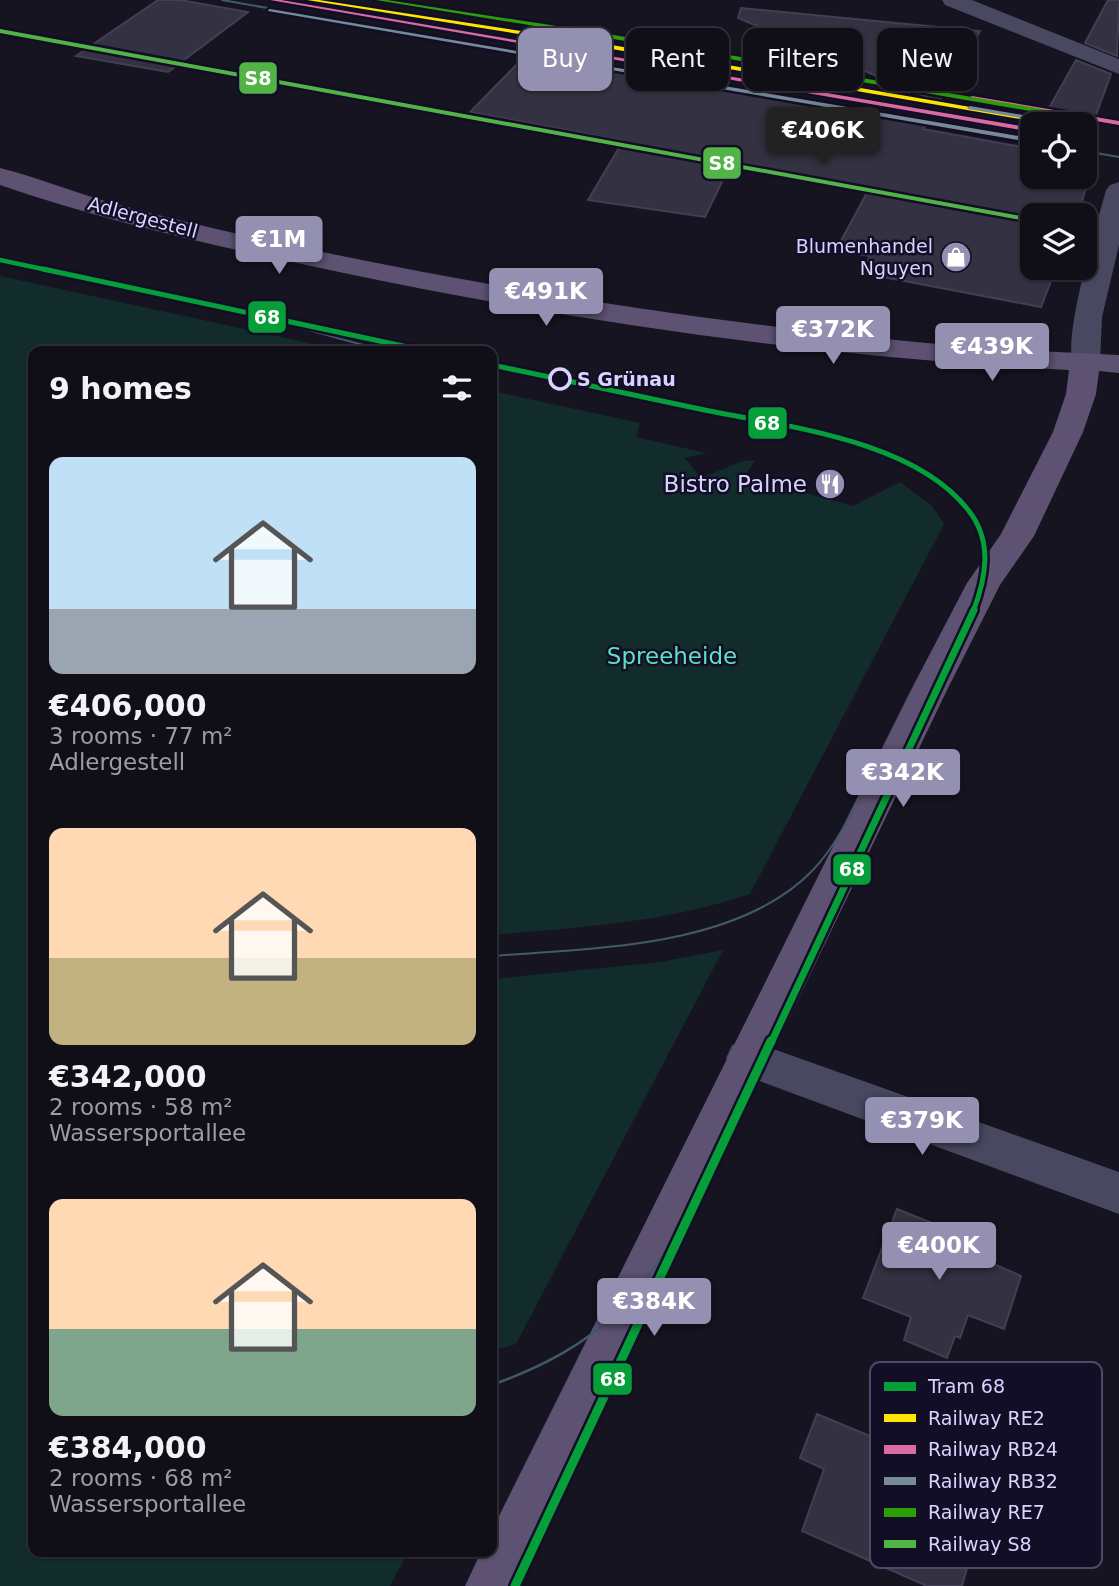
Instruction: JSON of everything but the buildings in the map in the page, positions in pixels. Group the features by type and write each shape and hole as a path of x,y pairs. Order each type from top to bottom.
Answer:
{"main road":[{"name":"Adlergestell","path":"0,176 127,214 245,243 485,293 781,336 983,357 1102,363"},
{"path":"493,1586 936,677 984,583 1017,536 1068,432 1081,394 1102,363"}],"street":[{"path":"953,0 1119,67"},
{"path":"1102,363 1088,317 1119,190"},
{"path":"748,1058 1119,1193"}],"green space":[{"path":"0,276 322,346 28,346 28,1557 405,1557 390,1586 0,1586"},
{"name":"Spreeheide","path":"497,392 640,423 636,437 706,453 685,458 701,478 743,461 755,460 745,476 853,506 900,482 932,506 944,524 750,894 685,912 590,926 497,935"},
{"path":"723,950 516,1344 497,1350 497,978 660,962"}],"tram line":[{"path":"222,0 1020,140"},
{"path":"1097,153 1119,157"},
{"name":"68","path":"0,260 403,346"},
{"path":"231,309 367,346"},
{"name":"68","path":"497,366 833,437 882,453 932,477 953,493 970,512 982,535 986,561 973,613 515,1586"},
{"path":"497,956 619,946 663,939 746,915 782,896 813,870 833,845 860,799"},
{"path":"497,1383 563,1353 591,1335 615,1314 657,1263 697,1197"}],"rail line":[{"name":"RB24","path":"272,0 1020,128"},
{"name":"RE2","path":"309,0 600,45 1020,118"},
{"name":"RE7","path":"378,0 602,35 1047,112"},
{"name":"RB32","path":"270,10 1020,138"},
{"name":"S8","path":"0,31 1020,218"},
{"name":"RB24","path":"972,98 1119,123"},
{"name":"RB32","path":"970,108 1020,117"}],"place":[{"name":"Blumenhandel Nguyen","path":"956,257"},
{"name":"S Grünau","path":"560,379"},
{"name":"Bistro Palme","path":"830,484"}]}
